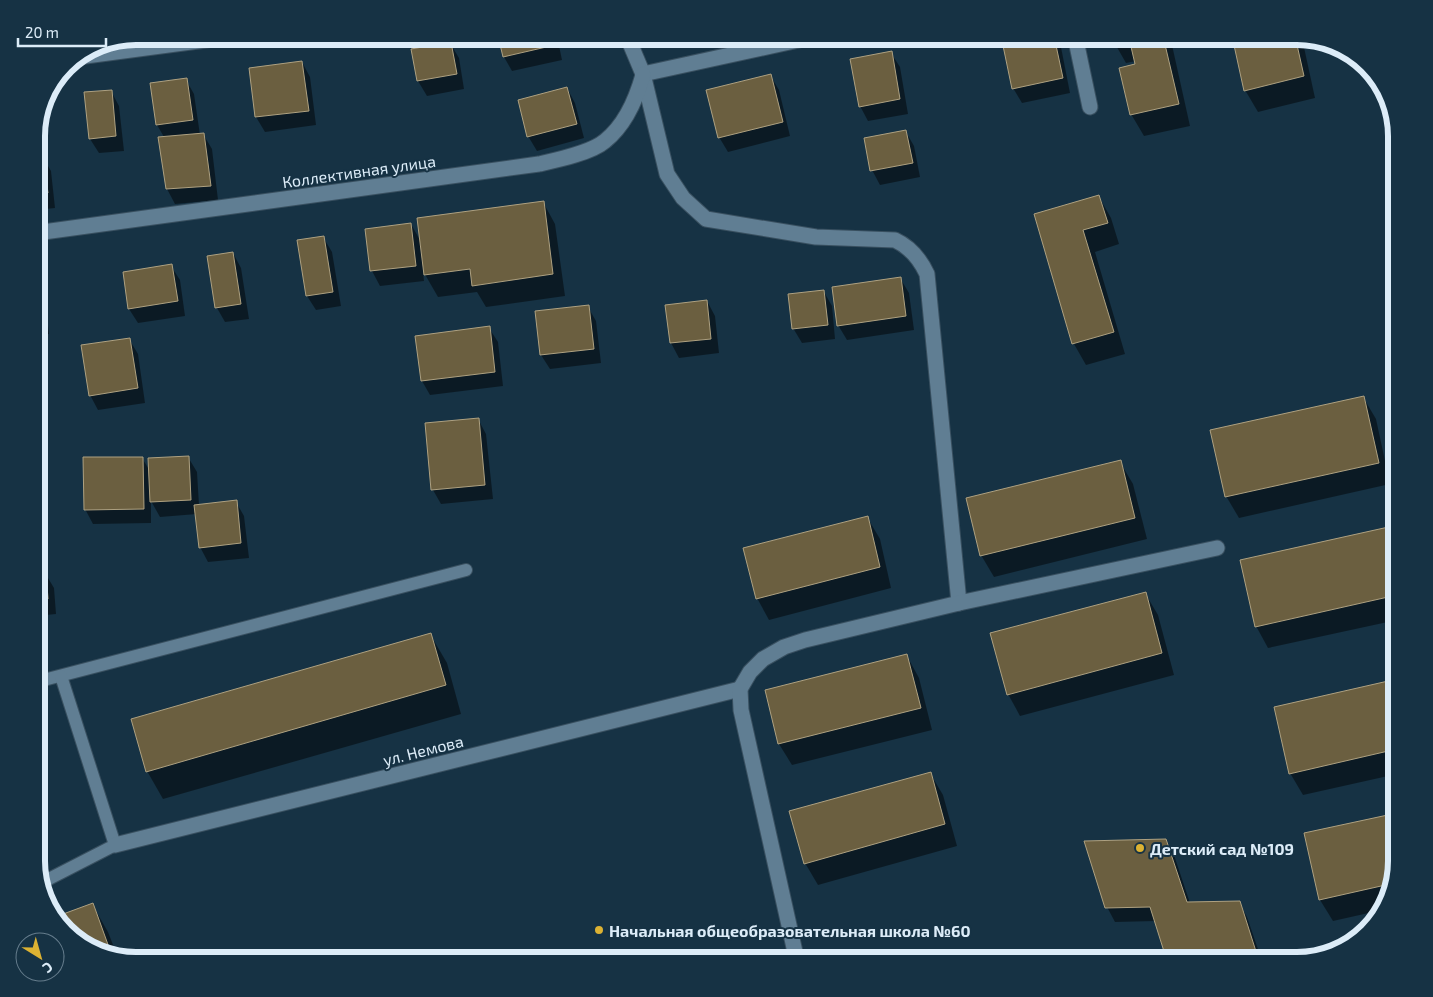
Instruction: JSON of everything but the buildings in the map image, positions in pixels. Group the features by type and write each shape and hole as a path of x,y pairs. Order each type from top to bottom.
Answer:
{"street":[{"path":"95,55 168,45"},
{"path":"631,45 643,74 668,174 683,198 706,219 816,237 895,240 905,245 922,262 927,274 959,603"},
{"path":"643,74 776,45"},
{"path":"1077,45 1090,107"},
{"name":"Коллективная улица","path":"45,232 539,164 571,156 604,143 619,128 638,93 643,74"},
{"path":"795,952 741,710 740,689 750,672 763,659 805,640 959,603 1217,548"},
{"name":"ул. Немова","path":"115,845 740,689"}],"lane":[{"path":"45,680 466,570"},
{"path":"47,880 115,845 61,676"}],"place":[{"name":"Детский сад №109","path":"1140,848"},
{"name":"Начальная общеобразовательная школа №60","path":"599,930"}]}
